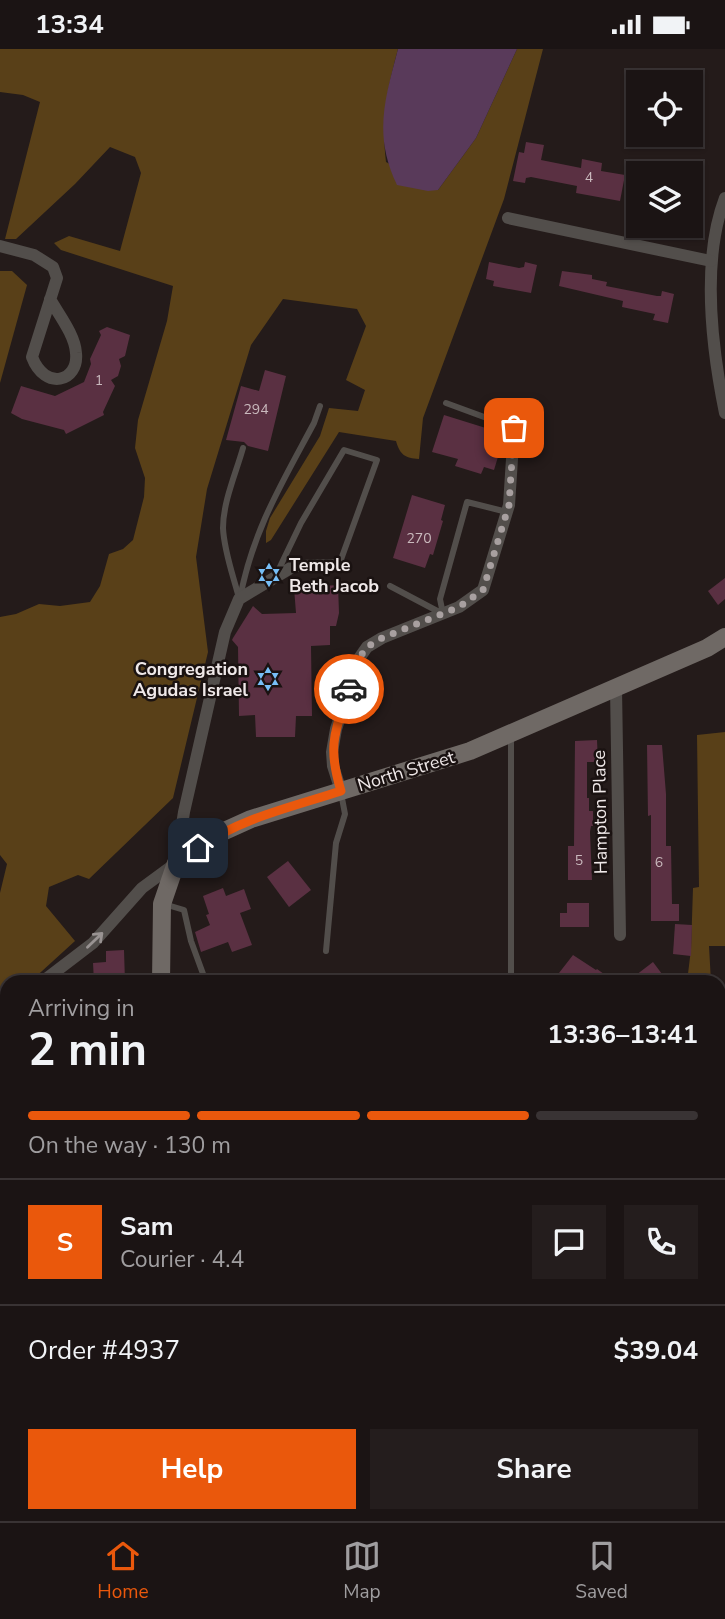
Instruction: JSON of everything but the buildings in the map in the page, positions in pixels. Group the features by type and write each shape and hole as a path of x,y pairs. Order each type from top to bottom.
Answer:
{"street":[{"path":"725,198 715,232 711,261 715,349 725,413"},
{"path":"508,218 711,261"},
{"path":"0,246 34,255 53,267 57,278 50,299 33,357 42,374 50,379 60,379 73,370 76,352 50,299"},
{"path":"341,791 333,766 332,752 336,729 360,657 367,647 382,638 459,607 483,590 507,512 514,428"},
{"path":"161,975 162,904 176,863 184,811 225,632 240,599 294,566 340,565"},
{"name":"North Street","path":"51,975 93,943 142,888 220,833 251,819 470,751 707,648 725,636"},
{"name":"Hampton Place","path":"616,688 620,936"}],"lane":[{"path":"446,403 514,428"},
{"path":"240,599 246,568 259,527 314,423 320,406"},
{"path":"240,599 228,560 223,529 243,448"},
{"path":"275,578 301,523 344,450 377,460 340,565"},
{"path":"443,614 440,599 467,502 507,512"},
{"path":"390,586 443,614"},
{"path":"511,733 511,975"},
{"path":"326,951 336,843 345,814 341,791"},
{"path":"162,904 184,910 204,975"}],"shaded area":[{"path":"0,49 398,49 386,105 386,162 438,190 476,138 517,49 543,49 504,199 423,418 419,459 404,455 396,441 339,432 271,540 266,543 270,518 320,436 329,408 358,411 365,390 346,380 366,326 357,309 283,299 251,345 207,489 196,557 208,652 173,798 89,879 78,875 49,887 46,906 75,941 38,975 0,975 0,893 7,864 0,855 0,617 16,614 39,604 60,606 90,602 100,586 109,554 123,549 133,540 144,497 145,478 135,448 138,420 167,321 173,286 61,250 54,243 69,236 120,251 141,173 135,157 110,147 16,239 5,239 40,102 23,95 0,92"},
{"path":"398,49 517,49 476,138 438,190 428,191 397,185 385,150 383,133 386,101"},
{"path":"0,271 12,271 27,285 0,383"},
{"path":"725,732 725,946 709,946 711,975 688,975 693,888 699,887 697,735"}],"way so far":[{"path":"349,689 360,657 367,647 382,638 459,607 483,590 509,505 514,428"}],"place":[{"name":"Temple Beth Jacob","path":"269,575"},
{"name":"Congregation Agudas Israel","path":"268,679"}],"route":[{"path":"198,848 220,833 251,819 341,791 333,766 332,752 336,729 349,689"}]}
